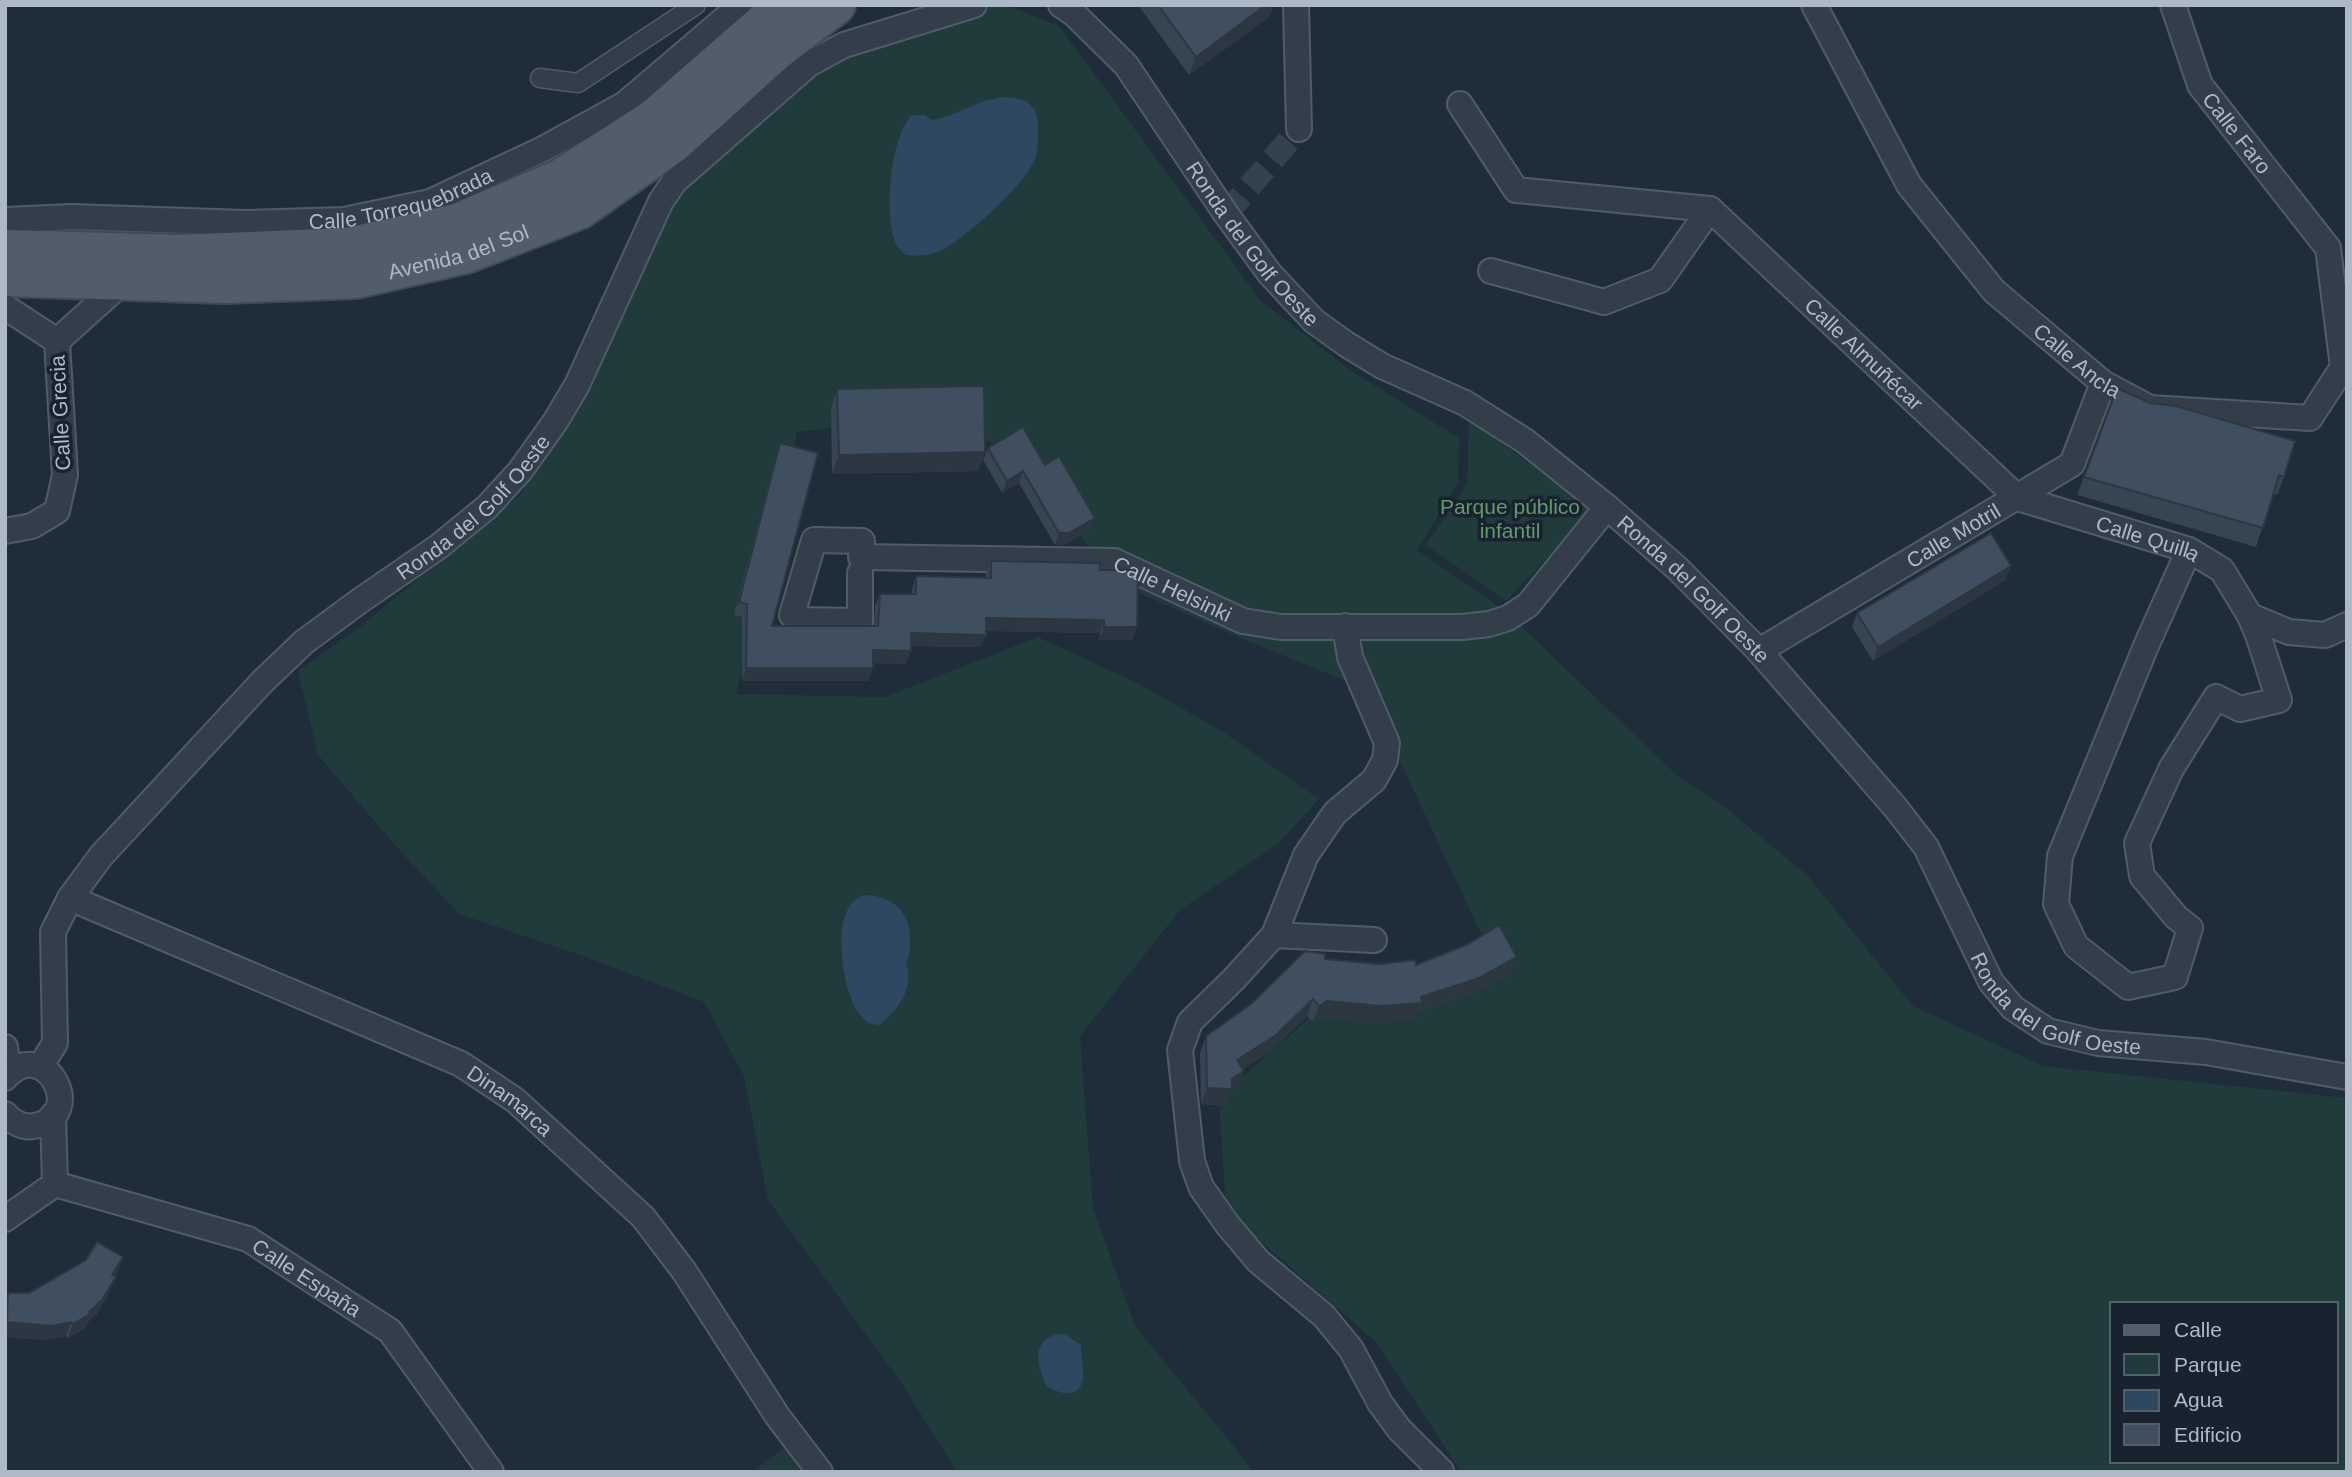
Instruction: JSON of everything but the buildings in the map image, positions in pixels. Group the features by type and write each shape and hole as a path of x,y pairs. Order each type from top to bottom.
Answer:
{"main road":[{"name":"Avenida del Sol","path":"5,249 176,254 347,247 457,223 560,180 653,119 784,5"},
{"name":"Avenida del Sol","path":"5,278 126,279 226,284 356,279 466,254 579,210 674,144 776,51 836,5"}],"street":[{"path":"540,78 578,83 696,5"},
{"name":"Calle Torrequebrada","path":"5,220 72,217 245,223 344,220 430,202 541,150 625,104 741,5"},
{"name":"Ronda del Golf Oeste","path":"13,1068 55,1043 53,932 70,898 101,856 263,681 304,642 438,547 487,508 520,471 555,422 577,385 661,201 675,181 810,64 844,45 974,5"},
{"name":"Ronda del Golf Oeste","path":"1061,5 1073,13 1126,65 1270,274 1314,321 1382,366 1465,403 1525,441 1678,569 1759,651 1895,807 1926,848 1991,982 2013,1008 2048,1031 2098,1043 2206,1052 2347,1077"},
{"path":"1296,5 1299,129"},
{"name":"Calle Ancla","path":"1814,5 1909,185 1994,291 2103,383 2150,408 2310,418 2343,367 2337,245"},
{"name":"Calle Faro","path":"2173,5 2200,85 2337,245"},
{"path":"1460,104 1516,190 1710,209 1660,281 1604,302 1492,271"},
{"name":"Calle Almuñécar","path":"1710,209 2018,498"},
{"path":"5,307 57,341 126,279"},
{"name":"Calle Grecia","path":"5,531 32,526 57,511 65,475 57,341"},
{"name":"Calle Motril","path":"1759,651 2072,464 2103,383"},
{"name":"Calle Quilla","path":"2018,498 2189,550 2222,570 2259,635 2279,700 2240,709 2216,697 2171,769 2137,843 2143,876 2176,917 2190,928 2175,978 2128,987 2076,946 2056,904 2060,856 2146,646 2189,550"},
{"name":"Calle Helsinki","path":"860,573 860,621 799,620 793,615 814,540 862,541 862,557 1114,561 1243,621 1281,627 1462,627 1489,624 1508,618 1528,605 1607,507"},
{"path":"2250,615 2289,632 2325,635 2347,625"},
{"path":"1345,626 1350,657 1387,743 1385,760 1374,780 1335,813 1306,855 1274,935 1190,1022 1180,1049 1192,1161 1201,1186 1227,1224 1258,1261 1324,1316 1351,1349 1380,1403 1399,1429 1441,1471"},
{"name":"Dinamarca","path":"70,898 461,1064 515,1100 643,1217 684,1271 778,1417 820,1472"},
{"path":"1274,935 1374,940"},
{"path":"5,1114 18,1124 37,1126 53,1115 59,1106 59,1086 54,1076 13,1068"},
{"path":"5,1219 55,1184 53,1115"},
{"name":"Calle España","path":"55,1184 248,1239 390,1331 491,1472"}],"green space":[{"path":"997,5 1006,5 1059,26 1261,301 1350,370 1459,438 1458,483 1417,550 1504,610 1679,777 1726,808 1807,875 1913,1006 2043,1066 2347,1098 2347,1472 1461,1472 1377,1343 1226,1211 1219,1097 1316,1012 1500,974 1366,689 1240,638 1108,579 1031,459 929,417 797,432 736,694 885,697 1038,637 1133,681 1222,731 1319,799 1279,843 1180,910 1080,1036 1093,1208 1135,1326 1252,1472 957,1472 902,1384 768,1200 744,1076 704,1002 586,957 459,914 393,843 318,755 298,671 357,629 520,495 582,403 672,197 837,55"},
{"name":"Parque público infantil","path":"1469,418 1592,511 1506,601 1426,545 1467,484"},
{"path":"784,1448 802,1472 752,1472"}],"water":[{"path":"1003,97 1026,102 1037,116 1037,149 1029,170 1007,197 949,246 930,254 906,255 895,242 890,213 894,157 905,126 912,115 924,115 932,120"},
{"path":"864,895 883,898 898,907 910,931 906,989 898,1006 879,1025 868,1023 855,1008 846,979 841,945 846,913 853,902"},
{"path":"1066,1335 1081,1345 1083,1379 1081,1386 1072,1392 1061,1393 1046,1385 1040,1370 1040,1348 1049,1337"}],"tunnel":[{"path":"1226,214 1299,129"}]}
